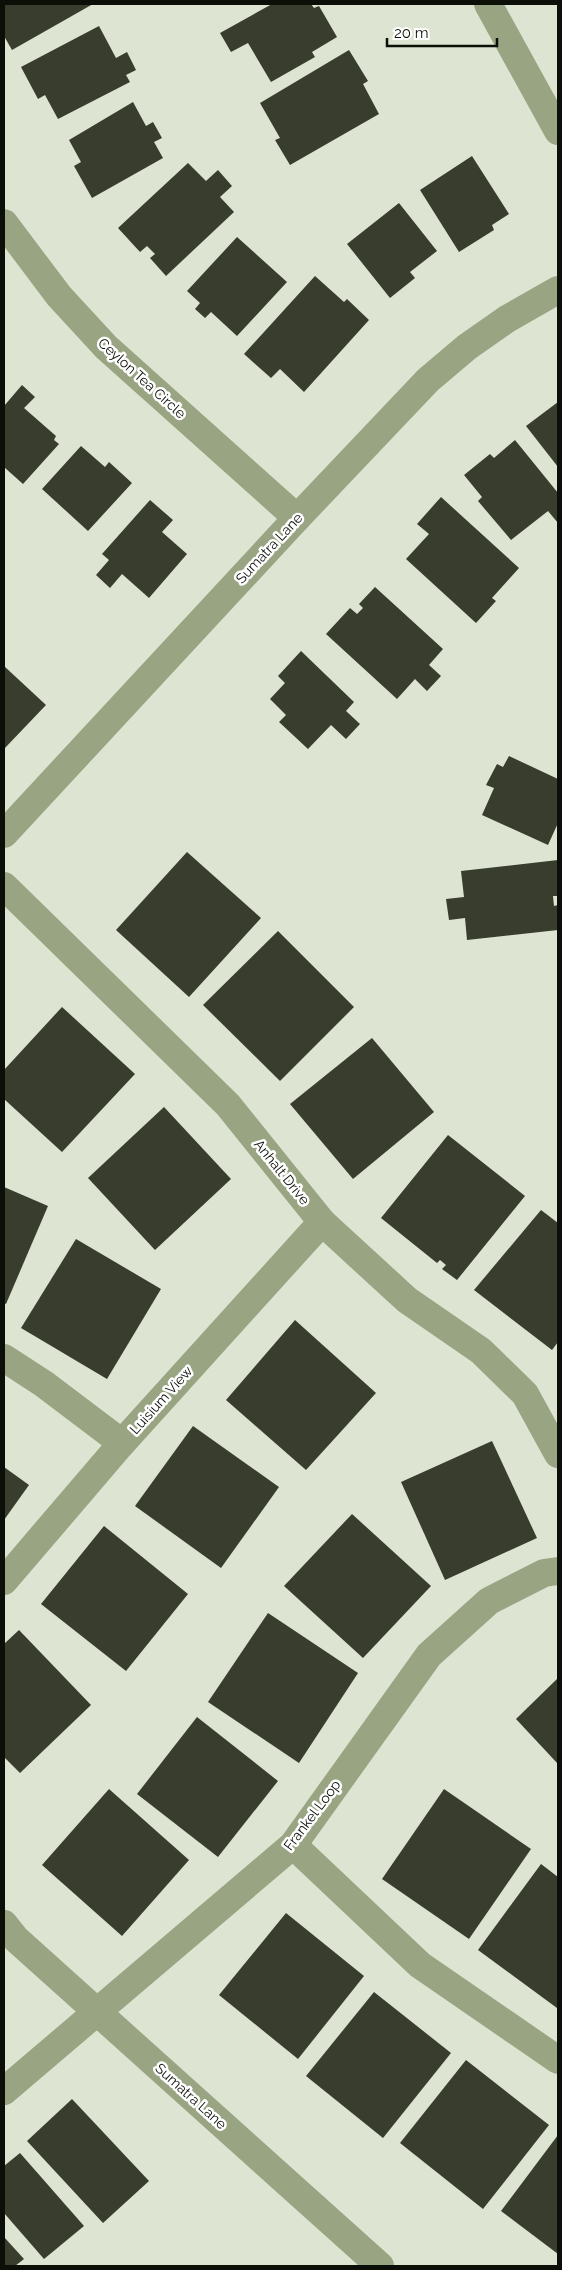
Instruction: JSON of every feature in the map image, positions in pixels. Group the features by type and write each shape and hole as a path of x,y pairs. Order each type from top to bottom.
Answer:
{"street":[{"path":"488,4 558,131"},
{"name":"Ceylon Tea Circle","path":"4,223 59,296 106,347 297,518"},
{"name":"Sumatra Lane","path":"4,834 297,518 428,380 467,347 508,319 558,290"},
{"name":"Anhalt Drive","path":"4,886 228,1104 322,1222 407,1300 480,1351 525,1394 558,1454"},
{"name":"Luisium View","path":"4,1581 122,1443 322,1222"},
{"path":"4,1358 44,1384 122,1443"},
{"name":"Frankel Loop","path":"4,2091 293,1845 429,1655 489,1601 544,1573 558,1571"},
{"path":"293,1845 420,1965 558,2060"},
{"name":"Sumatra Lane","path":"4,1924 16,1938 97,2012 380,2266"}],"building":[{"path":"4,4 93,4 12,50 4,36"},
{"path":"272,4 311,4 314,8 319,6 337,37 312,52 315,57 271,82 248,43 231,52 220,33"},
{"path":"99,26 116,58 127,52 136,70 126,75 130,82 58,119 45,95 38,99 21,67"},
{"path":"349,50 368,81 363,84 379,114 290,165 275,140 280,138 260,103"},
{"path":"133,102 146,126 153,122 162,138 154,142 163,158 92,198 74,166 81,162 69,140"},
{"path":"472,156 509,214 492,225 494,230 459,252 420,190"},
{"path":"188,163 206,181 218,170 232,186 220,197 234,212 166,276 150,258 155,254 147,246 140,252 118,228"},
{"path":"399,203 437,251 410,272 415,278 390,298 347,244"},
{"path":"237,237 287,282 237,336 211,312 205,318 195,309 200,303 187,291"},
{"path":"315,276 344,302 347,299 369,320 304,392 280,369 271,378 244,354"},
{"path":"22,385 35,397 24,408 56,436 54,440 59,444 23,484 4,467 4,406"},
{"path":"558,402 558,467 526,426"},
{"path":"515,440 558,493 558,523 548,511 511,540 478,501 482,497 464,475 490,454 494,458"},
{"path":"81,446 105,467 109,462 132,483 88,531 42,489"},
{"path":"441,497 519,568 492,598 496,601 476,623 406,559 429,534 417,524"},
{"path":"150,500 173,520 162,532 187,554 149,598 122,574 110,588 96,575 109,560 102,554"},
{"path":"375,587 443,649 429,665 441,676 427,691 415,679 397,699 326,634 350,608 357,614 363,608 359,604"},
{"path":"301,651 354,702 346,711 360,724 346,739 331,725 308,749 279,722 286,715 270,699 285,683 278,676"},
{"path":"4,666 46,705 4,749"},
{"path":"509,756 558,779 558,823 548,845 482,815 494,788 486,785 497,764 503,767"},
{"path":"187,852 261,918 189,997 116,930"},
{"path":"558,860 558,896 553,896 554,906 558,905 558,930 467,940 465,918 449,920 446,899 464,897 461,871"},
{"path":"278,931 354,1007 280,1081 203,1005"},
{"path":"62,1007 135,1074 62,1152 4,1099 4,1070"},
{"path":"372,1038 434,1112 353,1179 290,1104"},
{"path":"164,1107 231,1179 155,1250 88,1178"},
{"path":"448,1135 525,1196 457,1280 442,1269 446,1265 440,1260 437,1263 381,1218"},
{"path":"4,1187 48,1206 6,1304 4,1303"},
{"path":"541,1210 558,1223 558,1342 552,1350 474,1290"},
{"path":"76,1239 161,1289 107,1379 21,1328"},
{"path":"295,1320 376,1393 306,1470 226,1400"},
{"path":"193,1426 279,1487 221,1568 135,1506"},
{"path":"492,1441 537,1538 445,1580 401,1482"},
{"path":"4,1467 29,1485 4,1520"},
{"path":"352,1514 431,1586 363,1658 284,1586"},
{"path":"104,1526 188,1594 126,1671 41,1604"},
{"path":"268,1613 358,1673 299,1763 208,1702"},
{"path":"19,1630 91,1705 20,1773 4,1757 4,1644"},
{"path":"558,1678 558,1764 516,1719"},
{"path":"197,1717 278,1781 218,1857 137,1794"},
{"path":"109,1789 189,1860 122,1936 42,1865"},
{"path":"444,1789 531,1849 469,1939 382,1879"},
{"path":"541,1864 558,1877 557,2008 478,1950"},
{"path":"286,1913 364,1976 298,2059 219,1995"},
{"path":"374,1992 451,2053 383,2138 306,2076"},
{"path":"466,2060 549,2125 483,2209 400,2143"},
{"path":"72,2099 149,2181 103,2223 27,2141"},
{"path":"558,2135 558,2254 501,2211"},
{"path":"20,2153 84,2226 44,2259 4,2213 4,2166"},
{"path":"4,2237 24,2259 15,2266 4,2266"}]}
